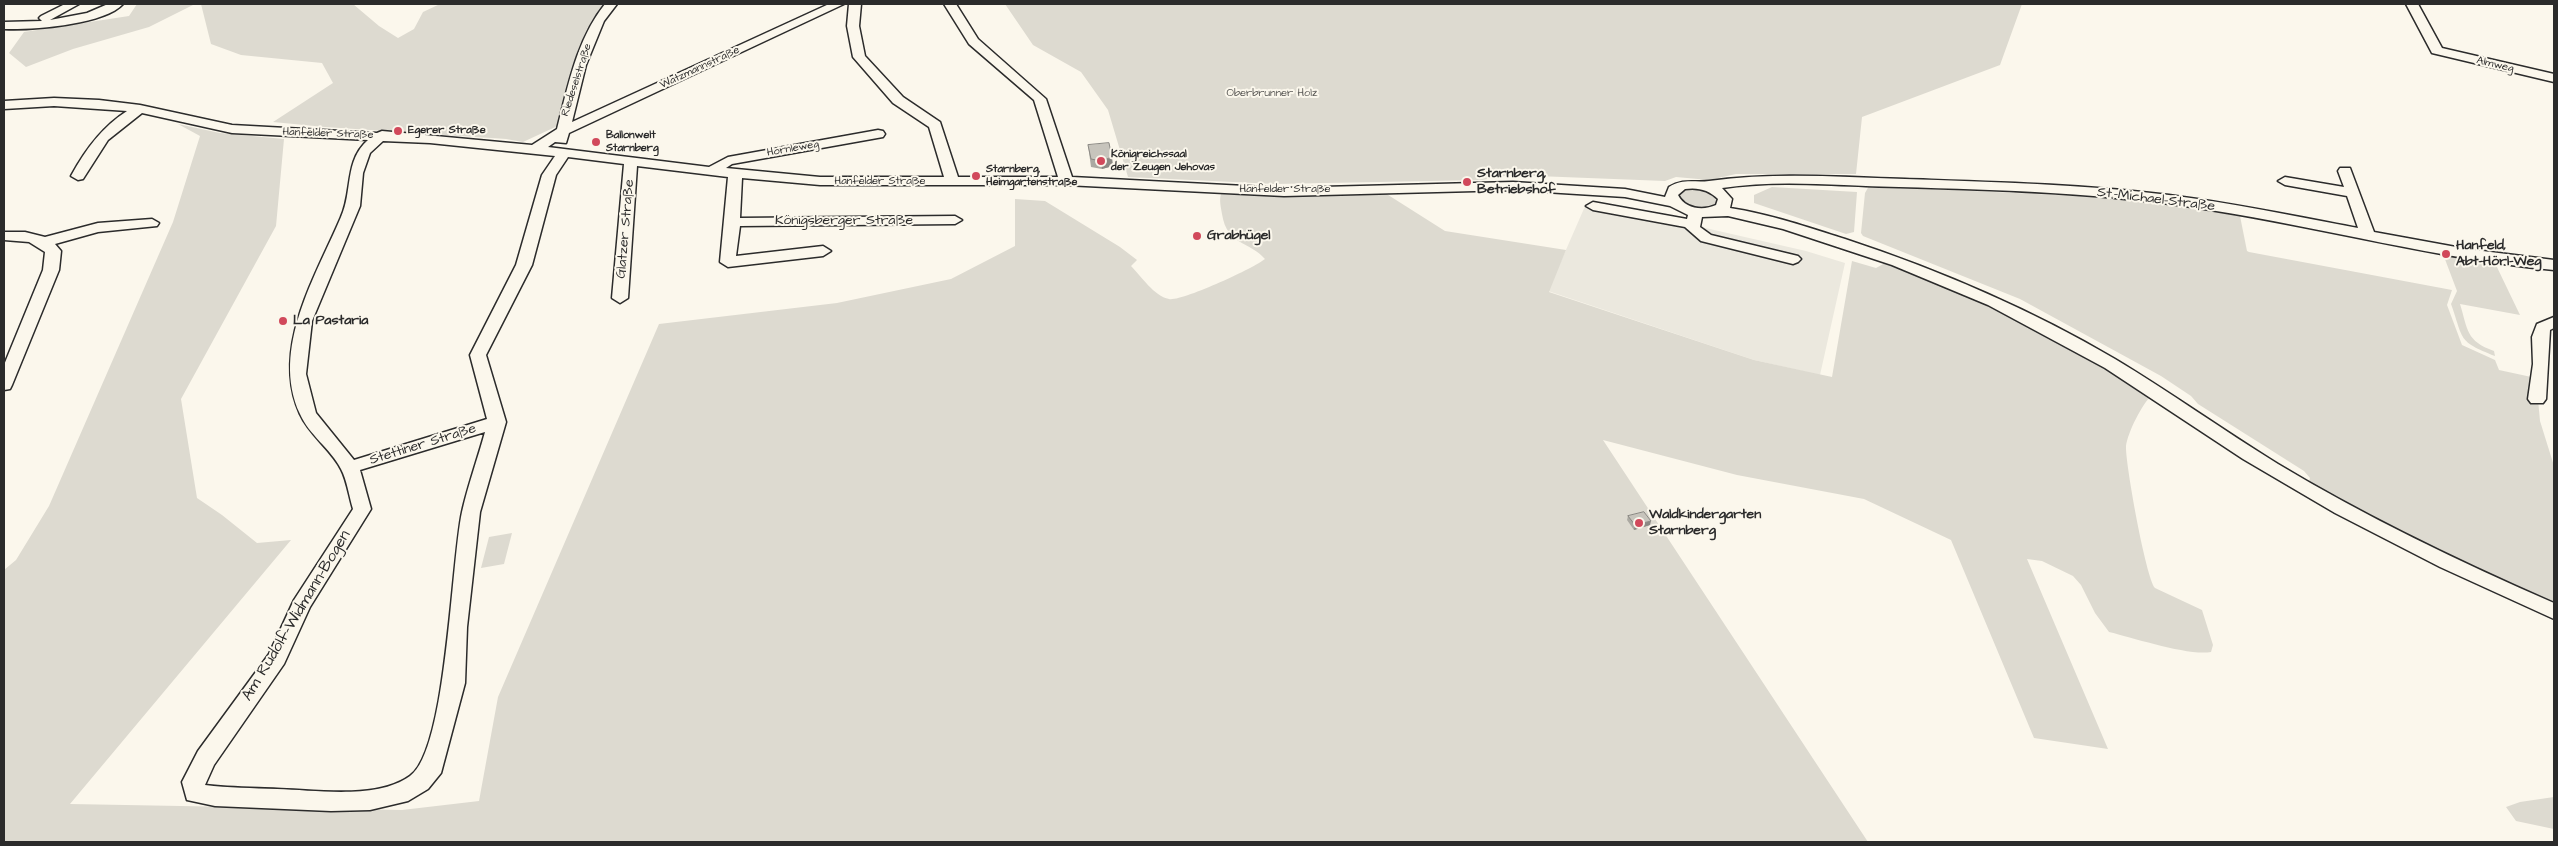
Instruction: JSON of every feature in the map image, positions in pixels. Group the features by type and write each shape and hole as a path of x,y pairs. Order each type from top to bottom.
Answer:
{"street":[{"path":"30,26 73,4"},
{"path":"4,26 30,26 87,16 118,4"},
{"name":"Riedeselstraße","path":"497,422 478,355 524,265 549,175 560,152 561,132 580,65 598,20 611,4"},
{"name":"Watzmannstraße","path":"536,149 561,132 838,4"},
{"path":"855,4 853,26 859,57 898,100 935,125 953,182"},
{"path":"950,4 973,41 1040,99 1066,181"},
{"name":"Almweg","path":"2412,4 2436,50 2554,78"},
{"name":"Hanfelder Straße","path":"4,105 75,103 140,109 232,129 285,133 382,135 536,149 735,174 844,182 1066,181 1284,192 1453,186 1575,189 1673,197"},
{"path":"78,176 90,152 106,134 117,124 140,109"},
{"name":"Hörnleweg","path":"711,171 728,161 878,134"},
{"path":"350,467 308,414 298,374 304,321 354,206 356,173 364,151 382,135"},
{"name":"Glatzer Straße","path":"620,298 631,161"},
{"path":"2345,171 2368,235"},
{"path":"735,174 734,222 728,262 823,251"},
{"name":"St.-Michael-Straße","path":"1673,197 1686,185 1706,186 1783,178 2026,188 2136,195 2209,205 2520,262 2554,265"},
{"name":"St.-Michael-Straße","path":"1723,197 1753,180"},
{"path":"2285,181 2354,193"},
{"path":"1706,186 1764,219"},
{"path":"1673,197 1693,218 1696,232 1706,238 1793,259"},
{"path":"1593,206 1693,218 1723,207 1723,197"},
{"path":"1714,211 1764,219 1858,248 1938,278 2011,310 2088,350 2272,469 2358,518 2432,556 2554,611"},
{"name":"Königsberger Straße","path":"734,222 955,220"},
{"path":"46,242 76,231 104,224 152,223"},
{"path":"4,236 36,237 46,242 53,251 51,270 4,385"},
{"path":"2537,398 2541,364 2540,337 2543,326 2554,322"},
{"name":"Stettiner Straße","path":"350,467 497,422"},
{"name":"Am Rudolf-Widmann-Bogen","path":"350,467 362,509 301,605 276,658 206,758 193,782 196,793 215,796 331,801 370,800 400,794 420,782 433,766 454,683 466,540 471,512 489,443 497,422"}],"shaded area":[{"path":"1586,204 1675,218 1701,227 1806,251 1845,263 1820,375 1754,360 1548,291"}],"green space":[{"path":"137,4 195,4 149,27 73,49 26,67 9,53 24,32 129,16"},
{"path":"201,4 353,4 379,26 398,38 414,29 423,12 440,4 610,5 564,123 523,142 506,139 273,122 333,83 322,63 241,55 211,44"},
{"name":"Oberbrunner Holz","path":"1005,4 2022,4 2000,65 1862,117 1856,174 1736,174 1709,180 1676,177 1665,181 1511,175 1482,180 1275,184 1128,177 1108,110 1081,72 1033,45"},
{"path":"178,124 220,133 284,139 276,226 181,399 197,498 257,543 291,540 70,804 402,810 479,801 498,697 659,324 837,303 951,279 1015,246 1015,199 1045,201 1120,247 1137,260 1131,266 1148,285 1163,297 1176,299 1202,290 1265,259 1259,253 1234,238 1229,232 1222,214 1221,194 1286,197 1385,193 1445,231 1566,250 1549,292 1754,360 1832,377 1852,261 1876,268 1887,262 1975,297 2054,336 2152,395 2136,419 2126,446 2132,495 2147,564 2155,588 2202,610 2213,645 2211,652 2201,653 2161,646 2109,632 2095,613 2081,585 2073,576 2042,561 2027,559 2108,749 2034,738 1951,540 1864,499 1737,475 1603,440 1868,842 4,842 4,570 16,560 49,506 173,222 200,136"},
{"path":"1869,186 2120,198 2240,216 2247,251 2249,252 2452,290 2447,305 2462,345 2495,360 2499,370 2536,378 2540,421 2554,466 2554,607 2419,543 2308,484 2310,478 2304,471 2198,404 2191,396 2161,376 2020,299 1863,236 1861,233 1865,193"},
{"path":"1772,187 1857,192 1854,232 1846,234 1754,203 1754,195"},
{"path":"1688,188 1705,189 1717,197 1717,203 1708,208 1703,208 1694,207 1680,201 1678,195"},
{"path":"2443,254 2495,263 2520,315 2460,304 2467,328 2473,339 2494,351 2495,356 2474,347 2464,338 2451,304 2457,291"},
{"path":"512,533 504,564 481,568 489,537"},
{"path":"2554,797 2554,829 2516,821 2506,807 2520,802"}],"building":[{"path":"1109,143 1112,157 1101,161 1091,159 1088,145"},
{"path":"1644,512 1651,521 1635,525 1628,516"}],"place":[{"name":"Egerer Straße","path":"398,131"},
{"name":"Ballonwelt Starnberg","path":"596,142"},
{"name":"Königreichssaal der Zeugen Jehovas","path":"1101,161"},
{"name":"Starnberg, Heimgartenstraße","path":"976,176"},
{"name":"Starnberg, Betriebshof","path":"1467,182"},
{"name":"Grabhügel","path":"1197,236"},
{"name":"Hanfeld, Abt-Hörl-Weg","path":"2446,254"},
{"name":"La Pastaria","path":"283,321"},
{"name":"Waldkindergarten Starnberg","path":"1639,523"}]}
